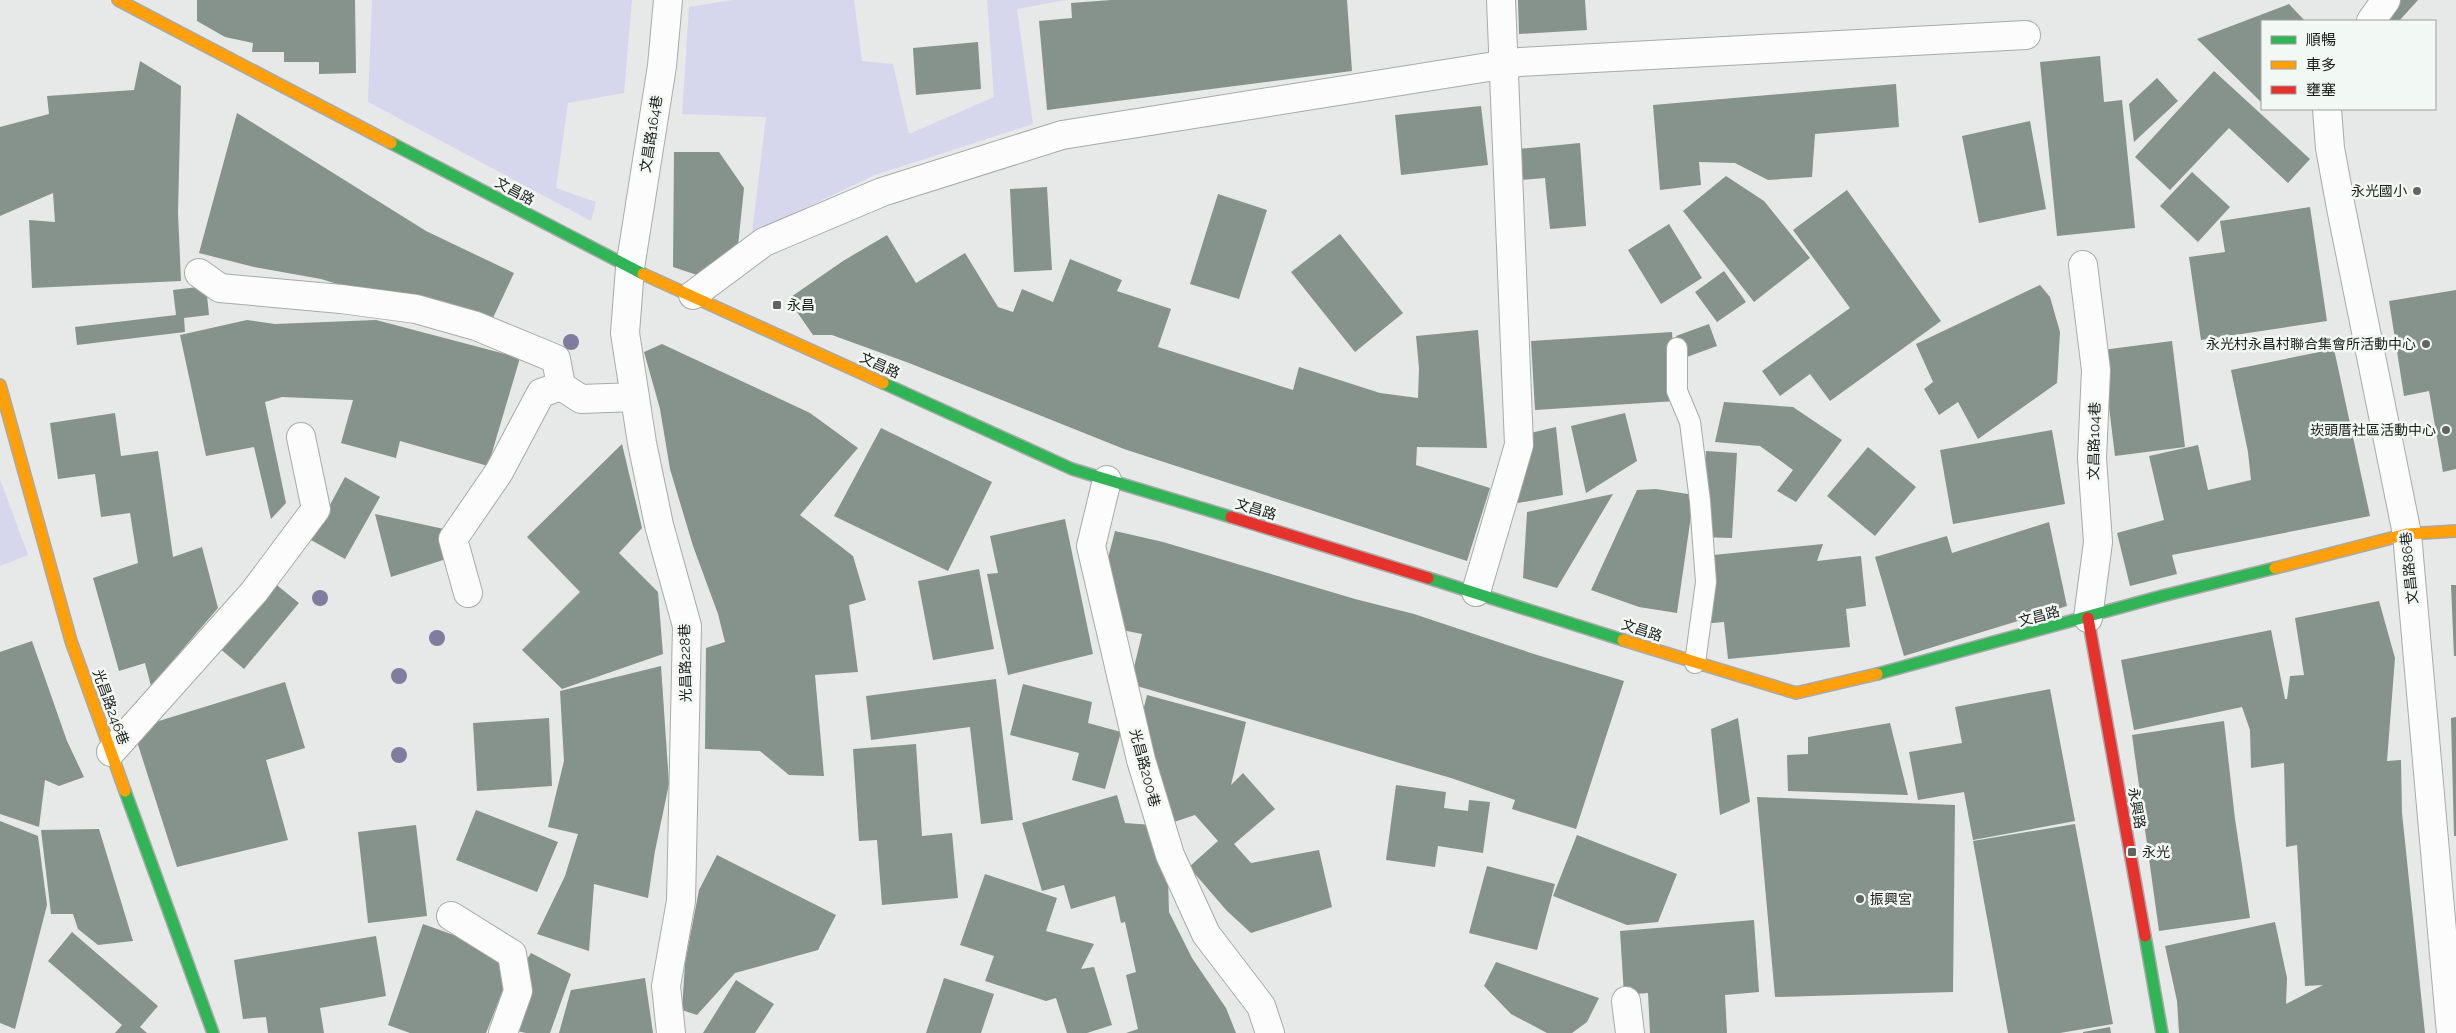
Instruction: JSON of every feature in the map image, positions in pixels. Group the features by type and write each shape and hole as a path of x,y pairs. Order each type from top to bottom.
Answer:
{"street":[{"name":"文昌路","path":"118,0 156,10 630,268 693,295 1072,469 1476,592 1695,663 1796,693 1879,674 2088,618 2162,596 2407,534 2456,531"},
{"name":"文昌路164巷","path":"630,268 662,66 668,0"},
{"path":"1476,592 1519,445 1501,0"},
{"path":"2372,20 2386,0"},
{"path":"693,295 764,242 882,192 1062,135 1520,62 2026,36"},
{"name":"文昌路86巷","path":"2327,110 2330,148 2341,208 2407,534 2452,1033"},
{"name":"文昌路104巷","path":"2083,265 2096,370 2092,458 2098,542 2088,618"},
{"name":"光昌路228巷","path":"630,268 625,333 659,525 687,626 681,901 666,986 671,1033"},
{"path":"199,274 220,288 341,299 416,309 476,326 556,359 561,386 581,399 636,397"},
{"name":"光昌路246巷","path":"0,385 72,641 213,1033"},
{"path":"468,593 453,539 499,472 541,393 561,386"},
{"path":"111,752 254,592 316,509 302,437"},
{"name":"光昌路200巷","path":"1106,480 1091,546 1141,760 1170,855 1206,934 1261,1006 1270,1033"},
{"name":"永興路","path":"2088,618 2162,1033"},
{"path":"451,916 512,954 518,991 503,1033"},
{"path":"1626,1000 1630,1033"}],"lane":[{"path":"1678,348 1677,391 1690,422 1700,501 1706,582 1695,663"}],"shaded area":[{"path":"372,0 632,0 624,93 568,103 556,188 596,202 591,221 368,102"},
{"path":"732,0 854,0 862,61 893,64 909,134 994,97 987,0 1066,0 1017,9 1033,124 875,175 752,233 766,117 682,114 689,7"},
{"path":"0,479 28,555 0,566"}],"building":[{"path":"197,0 355,0 356,73 319,74 319,62 284,62 284,52 252,52 253,43 225,37 197,21"},
{"path":"1111,0 1347,0 1352,71 1047,110 1039,21 1072,18 1071,3"},
{"path":"1518,0 1585,0 1587,30 1519,34"},
{"path":"2398,0 2418,0 2400,20 2384,20"},
{"path":"2289,4 2304,20 2261,20 2261,102 2197,39"},
{"path":"978,42 981,89 916,95 913,48"},
{"path":"2100,56 2104,102 2122,100 2135,228 2057,236 2040,62"},
{"path":"140,61 181,86 178,213 181,281 32,288 29,220 55,222 53,193 0,216 0,127 49,114 47,96 134,90"},
{"path":"2214,71 2310,159 2288,183 2229,128 2170,190 2135,157"},
{"path":"2157,78 2178,101 2134,142 2129,104"},
{"path":"1896,84 1899,127 1815,134 1812,177 1768,180 1735,163 1699,162 1701,185 1660,190 1653,105"},
{"path":"1481,106 1488,165 1401,175 1395,115"},
{"path":"237,113 426,231 514,273 492,320 347,287 321,279 254,267 199,253"},
{"path":"2030,121 2046,209 1979,223 1962,136"},
{"path":"1580,143 1586,226 1550,229 1545,178 1520,180 1518,149"},
{"path":"674,152 719,152 744,188 738,246 700,276 673,267"},
{"path":"2192,172 2230,207 2198,242 2160,206"},
{"path":"1726,176 1764,201 1810,258 1754,302 1683,211"},
{"path":"1047,187 1052,270 1014,272 1010,189"},
{"path":"1847,190 1941,321 1830,401 1810,374 1780,396 1762,371 1850,308 1793,230"},
{"path":"1218,194 1267,210 1239,299 1190,284"},
{"path":"2310,207 2327,321 2201,340 2189,257 2225,252 2220,221"},
{"path":"1669,224 1702,278 1661,304 1628,250"},
{"path":"1340,234 1403,313 1355,352 1291,272"},
{"path":"887,235 916,283 965,253 998,307 1013,312 1022,289 1053,302 1070,259 1122,280 1117,291 1171,309 1158,347 1293,390 1299,367 1380,393 1418,398 1419,368 1416,336 1478,330 1487,448 1417,447 1416,465 1490,488 1467,561 1124,449 909,363 832,335 813,335 788,299 843,261"},
{"path":"1724,271 1746,302 1717,322 1695,292"},
{"path":"2040,285 2050,297 2060,332 2057,383 1978,439 1958,402 1939,415 1924,389 1933,382 1916,344"},
{"path":"206,286 209,315 184,318 185,332 77,345 75,327 176,315 173,290"},
{"name":"永光村永昌村聯合集會所活動中心","path":"2456,290 2456,469 2443,472 2429,391 2404,396 2389,301"},
{"path":"247,320 275,324 376,320 520,358 488,466 400,441 396,458 341,443 353,400 282,397 265,402 286,503 271,519 254,447 206,456 180,335"},
{"path":"1709,324 1717,346 1684,358 1676,336"},
{"path":"1672,332 1676,401 1535,410 1531,341"},
{"path":"2172,341 2185,447 2115,456 2102,350"},
{"path":"662,344 810,413 858,448 800,515 853,556 866,600 849,605 858,672 815,675 824,776 789,775 760,751 705,749 706,648 725,642 718,614 693,546 670,469 660,409 644,352"},
{"path":"2334,349 2370,516 2172,555 2177,574 2130,586 2117,533 2164,520 2149,456 2198,445 2208,490 2251,480 2248,452 2231,370"},
{"path":"1724,402 1793,407 1842,440 1796,502 1777,491 1793,470 1760,446 1715,442"},
{"path":"115,413 121,456 158,451 173,557 202,547 218,608 151,686 145,663 119,671 93,578 138,563 130,513 101,517 95,474 58,479 50,423"},
{"path":"1625,413 1637,461 1586,493 1571,426"},
{"path":"1556,427 1563,495 1518,503 1518,436"},
{"path":"881,428 992,482 948,571 834,516"},
{"path":"2052,430 2065,504 1953,524 1940,450"},
{"path":"622,444 642,528 619,553 658,592 663,654 562,689 522,650 580,592 527,537"},
{"path":"1868,447 1916,487 1875,536 1827,496"},
{"path":"1706,451 1737,453 1732,538 1700,537"},
{"path":"345,477 380,497 345,559 311,540"},
{"path":"1656,489 1694,495 1677,613 1639,607 1591,590 1637,490"},
{"path":"1613,494 1557,588 1523,578 1527,512"},
{"path":"375,514 444,529 443,560 391,577"},
{"path":"1065,519 1093,654 1008,675 987,574 998,573 990,536"},
{"path":"2049,522 2067,606 1904,656 1875,557 1947,536 1952,553"},
{"path":"1115,531 1163,542 1355,599 1414,614 1537,655 1624,681 1576,829 1512,809 1515,800 1451,778 1130,684 1142,634 1117,629 1104,574"},
{"path":"1823,544 1817,561 1861,556 1866,606 1846,609 1850,647 1728,659 1724,622 1701,624 1694,557"},
{"path":"979,569 994,649 933,660 918,581"},
{"path":"273,582 299,603 244,669 218,647"},
{"path":"2451,585 2456,585 2456,656 2454,656"},
{"path":"2379,601 2395,658 2387,761 2401,760 2402,813 2425,1033 2179,1033 2177,1001 2165,946 2275,922 2287,978 2286,1004 2323,985 2305,986 2297,845 2286,847 2284,763 2251,768 2250,730 2242,707 2134,730 2121,660 2271,630 2285,699 2287,699 2290,676 2304,675 2295,618"},
{"path":"32,641 67,741 84,777 59,786 45,780 39,827 0,814 0,652"},
{"path":"661,666 669,784 655,851 648,898 594,884 589,951 537,934 565,876 578,834 548,827 564,761 560,691"},
{"path":"996,679 1013,820 981,824 970,727 871,740 866,696"},
{"path":"285,682 305,748 266,760 288,840 177,867 133,729"},
{"path":"1023,684 1092,702 1088,723 1121,732 1105,789 1072,780 1079,753 1010,735"},
{"path":"2050,689 2075,821 1973,840 1964,792 1918,800 1909,752 1962,743 1955,707"},
{"path":"1147,695 1246,722 1231,785 1243,773 1275,809 1234,844 1251,863 1319,850 1332,907 1251,933 1227,911 1189,867 1218,841 1195,815 1174,822 1148,766 1142,715"},
{"path":"2456,717 2456,836 2454,836 2451,718"},
{"path":"549,718 552,786 477,791 473,723"},
{"path":"1738,718 1750,802 1720,815 1711,729"},
{"path":"2224,721 2235,819 2250,918 2159,931 2132,735"},
{"path":"1890,723 1908,795 1788,791 1787,755 1808,754 1808,737"},
{"path":"916,744 922,836 952,833 958,898 882,905 877,840 859,841 853,749"},
{"path":"1396,785 1446,792 1444,808 1468,811 1469,800 1490,802 1483,853 1438,846 1435,867 1386,860"},
{"path":"1117,795 1125,823 1152,825 1168,879 1169,912 1192,958 1226,1008 1236,1033 1126,1033 1138,1029 1126,975 1136,972 1125,922 1121,923 1115,896 1071,909 1064,885 1042,891 1022,823"},
{"name":"振興宮","path":"1757,797 1955,805 1953,992 1775,997"},
{"path":"476,810 558,842 537,892 456,860"},
{"path":"0,821 38,836 47,905 15,1029 0,1023"},
{"path":"2075,824 2113,1024 2060,1033 2008,1033 1973,841"},
{"path":"416,825 427,916 368,923 358,832"},
{"path":"99,829 133,941 98,945 78,929 73,914 51,914 41,830"},
{"path":"1577,835 1677,874 1658,922 1627,925 1553,896"},
{"path":"717,855 836,915 818,950 735,973 697,1015 682,1010 685,963 699,890"},
{"path":"1487,866 1555,884 1537,950 1469,933"},
{"path":"985,874 1057,898 1046,931 1094,944 1081,969 1094,967 1112,1025 1087,1033 1067,1033 1056,998 1046,1001 985,981 994,956 960,945"},
{"path":"1754,920 1759,992 1725,995 1727,1033 1650,1033 1648,993 1624,995 1620,931"},
{"path":"423,924 479,944 498,959 503,990 486,1033 410,1033 388,1025"},
{"path":"72,932 158,1006 140,1027 147,1033 115,1033 122,1025 48,961"},
{"path":"376,936 386,996 320,1008 324,1033 268,1033 266,1017 243,1019 234,960"},
{"path":"531,953 571,974 550,1033 517,1031 522,967"},
{"path":"1496,962 1599,998 1587,1022 1572,1033 1547,1033 1511,1014 1484,986"},
{"path":"645,978 653,1033 559,1033 571,990"},
{"path":"944,978 994,994 981,1033 926,1033"},
{"path":"736,980 774,1004 755,1033 703,1033"},
{"path":"2110,1027 2111,1033 2083,1033 2083,1032"}],"traffic: fast":[{"path":"391,143 643,274"},
{"path":"883,383 1072,469 1231,517"},
{"path":"1877,674 2162,596 2275,568"},
{"path":"1428,578 1623,640"},
{"path":"125,791 213,1033"},
{"path":"2145,936 2162,1033"}],"traffic: slow":[{"path":"118,0 391,143"},
{"path":"643,274 883,383"},
{"path":"0,385 71,641 125,791"},
{"path":"2275,568 2407,534 2456,531"},
{"path":"1623,640 1796,693 1877,674"}],"traffic: jam":[{"path":"1231,517 1428,578"},
{"path":"2088,618 2145,936"}],"place":[{"name":"永光國小","path":"2417,191"},
{"name":"永昌","path":"777,305"},
{"name":"永光村永昌村聯合集會所活動中心","path":"2426,344"},
{"name":"崁頭厝社區活動中心","path":"2446,430"},
{"name":"永光","path":"2132,852"},
{"name":"振興宮","path":"1860,899"}]}
